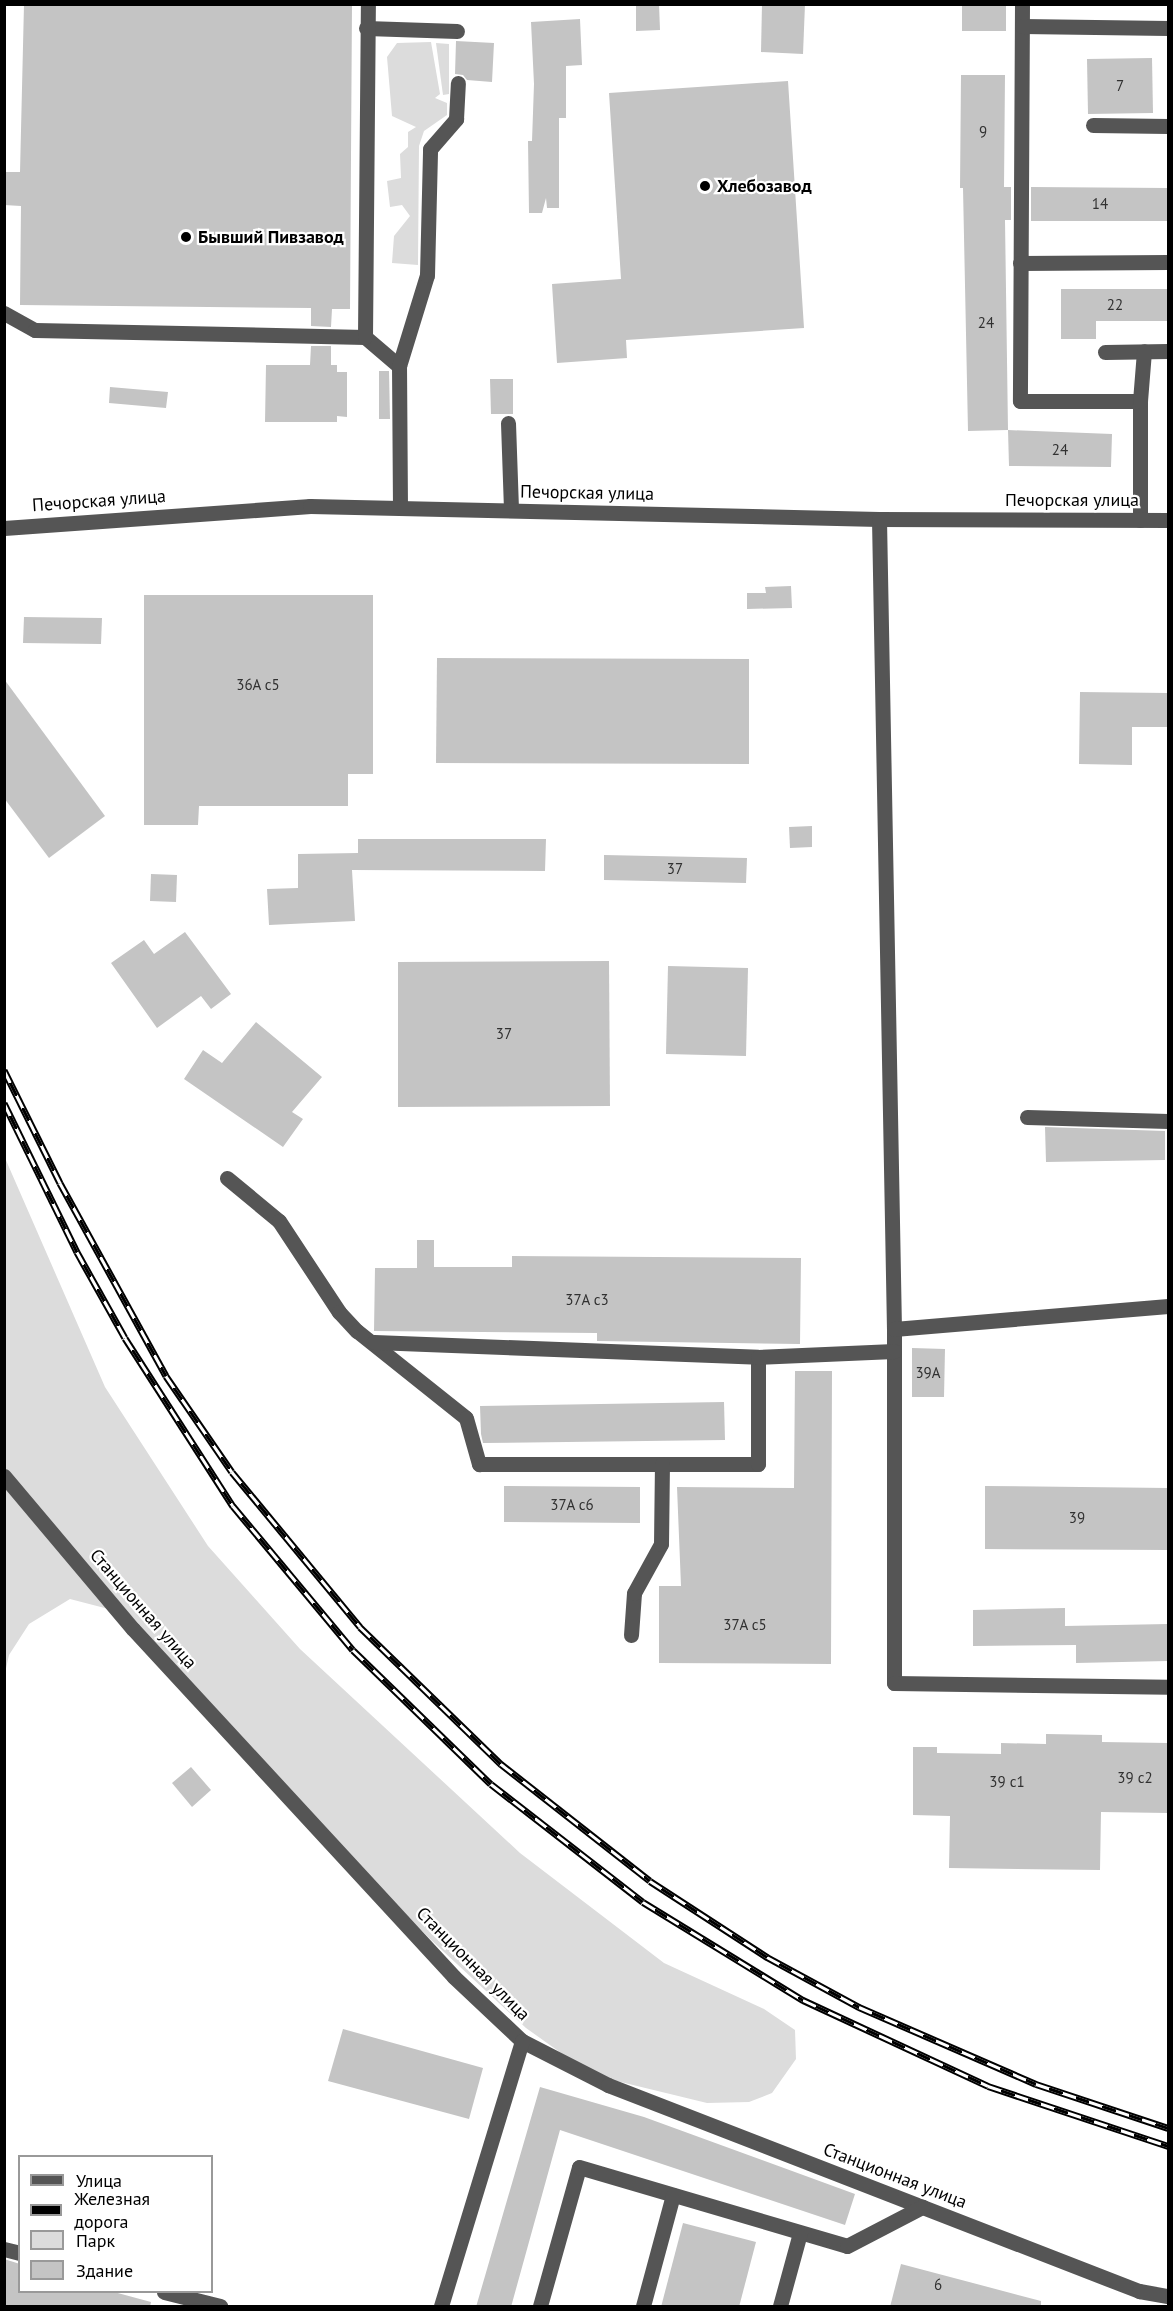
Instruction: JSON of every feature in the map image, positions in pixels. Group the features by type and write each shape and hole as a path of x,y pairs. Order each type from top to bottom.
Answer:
{"street":[{"path":"365,337 368,4"},
{"path":"1022,4 1020,401 1140,401"},
{"path":"1022,26 1168,28"},
{"path":"366,28 457,31"},
{"path":"400,508 399,366 427,275 430,149 456,119 458,83"},
{"path":"1093,125 1168,126"},
{"path":"1020,263 1168,262"},
{"path":"4,313 34,330 365,337 399,366"},
{"path":"1140,520 1140,401 1144,351"},
{"path":"1106,352 1168,351"},
{"path":"508,423 511,510"},
{"name":"Печорская улица","path":"4,528 310,506 879,519 1168,520"},
{"path":"879,519 894,1329 894,1683 1168,1687"},
{"path":"1027,1117 1168,1121"},
{"path":"227,1178 279,1221 339,1312 466,1418 479,1464 758,1464 758,1357"},
{"path":"894,1329 1168,1306"},
{"path":"374,1342 758,1357 894,1351"},
{"path":"632,1635 634,1593 661,1544 662,1464"},
{"name":"Станционная улица","path":"4,1476 141,1638 454,1977 522,2041 608,2085 1139,2291 1168,2296"},
{"path":"441,2307 522,2041"},
{"path":"540,2307 579,2167 847,2246 922,2207"},
{"path":"643,2307 673,2195"},
{"path":"780,2307 800,2233"},
{"path":"168,2293 220,2307"}],"green space":[{"path":"431,42 440,94 435,98 447,103 447,115 424,131 419,146 418,265 392,263 394,236 410,216 402,205 390,207 387,181 401,178 400,154 408,147 408,132 416,127 392,116 387,57 397,43"},
{"path":"436,43 449,44 449,94 443,95"},
{"path":"5,1158 105,1387 208,1546 300,1649 520,1853 664,1963 764,2009 795,2030 796,2059 772,2093 749,2102 707,2103 592,2075 526,2028 430,1939 154,1652 120,1612 70,1599 29,1624 9,1655 5,1673"}],"building":[{"name":"Бывший Пивзавод","path":"24,4 352,4 350,309 332,309 331,327 311,326 311,308 20,305 21,206 4,205 4,172 20,172"},
{"path":"636,4 659,4 660,30 636,31"},
{"path":"762,4 805,4 803,54 761,52"},
{"path":"962,4 1006,4 1006,31 962,31"},
{"path":"580,19 582,65 566,66 566,118 559,118 559,208 547,208 546,198 542,213 529,213 528,141 532,141 534,84 531,22"},
{"path":"456,41 494,43 492,82 467,80 463,75 455,74"},
{"path":"1152,58 1153,113 1088,114 1087,59"},
{"path":"961,75 1005,75 1004,187 1011,187 1011,220 1005,220 1008,430 968,431 963,188 960,188"},
{"name":"Хлебозавод","path":"788,81 804,328 626,340 627,358 557,363 552,284 621,279 609,93"},
{"path":"1031,187 1168,188 1168,221 1031,221"},
{"path":"1061,289 1168,289 1168,321 1096,321 1096,339 1061,339"},
{"path":"311,346 331,346 331,365 337,365 337,372 347,372 347,417 337,416 337,422 265,422 266,365 310,365"},
{"path":"379,371 389,371 390,419 379,419"},
{"path":"490,379 513,379 513,414 491,414"},
{"path":"110,387 168,392 166,408 109,403"},
{"path":"1008,430 1112,434 1111,467 1009,466"},
{"path":"791,586 792,608 747,609 747,593 766,593 765,587"},
{"path":"144,595 373,595 373,774 348,774 348,806 199,806 198,825 144,825"},
{"path":"24,617 102,618 101,644 23,643"},
{"path":"437,658 749,659 749,764 436,763"},
{"path":"4,679 105,816 49,858 4,798"},
{"path":"1080,692 1168,693 1168,727 1132,727 1132,765 1079,764"},
{"path":"812,826 812,847 790,848 789,827"},
{"path":"358,839 546,839 545,871 352,870 355,921 269,925 267,889 298,888 298,854 358,853"},
{"path":"604,855 747,858 746,883 604,880"},
{"path":"151,874 177,875 176,902 150,901"},
{"path":"185,932 231,994 211,1009 201,996 157,1028 111,963 144,940 154,954"},
{"path":"609,961 610,1106 398,1107 398,962"},
{"path":"668,966 748,968 746,1056 666,1054"},
{"path":"256,1022 322,1077 292,1112 303,1119 283,1147 184,1079 203,1050 222,1063"},
{"path":"1045,1127 1165,1131 1165,1160 1046,1162"},
{"path":"417,1240 434,1240 434,1267 512,1267 512,1256 801,1258 800,1344 597,1341 597,1333 374,1331 375,1268 417,1268"},
{"path":"912,1348 945,1349 944,1397 912,1397"},
{"path":"795,1371 832,1371 831,1664 659,1663 659,1586 681,1586 677,1487 794,1488"},
{"path":"724,1402 725,1440 483,1443 481,1434 480,1406"},
{"path":"504,1486 640,1487 640,1523 504,1522"},
{"path":"985,1486 1168,1488 1168,1550 985,1549"},
{"path":"1065,1608 1065,1626 1168,1624 1168,1661 1076,1663 1076,1645 973,1646 973,1610"},
{"path":"1046,1734 1102,1735 1102,1742 1168,1743 1168,1813 1101,1812 1100,1870 949,1868 950,1816 913,1815 913,1747 937,1747 937,1753 1001,1754 1001,1743 1046,1744"},
{"path":"191,1767 211,1790 192,1807 172,1783"},
{"path":"343,2029 483,2068 469,2119 328,2081"},
{"path":"540,2087 644,2117 855,2194 845,2225 560,2130 511,2307 476,2307"},
{"path":"683,2223 756,2242 739,2307 661,2307"},
{"path":"4,2259 18,2263 18,2293 118,2293 151,2302 150,2307 4,2307"},
{"path":"901,2264 1041,2301 1041,2307 890,2307"}],"railway":[{"path":"4,1070 60,1183 166,1376 232,1472 360,1627 501,1764 650,1881 767,1957 859,2007 1036,2084 1168,2128"},
{"path":"4,1103 77,1252 125,1338 233,1506 353,1650 491,1784 643,1902 803,2000 988,2086 1168,2146"}],"place":[{"name":"Хлебозавод","path":"705,186"},
{"name":"Бывший Пивзавод","path":"186,237"}]}
